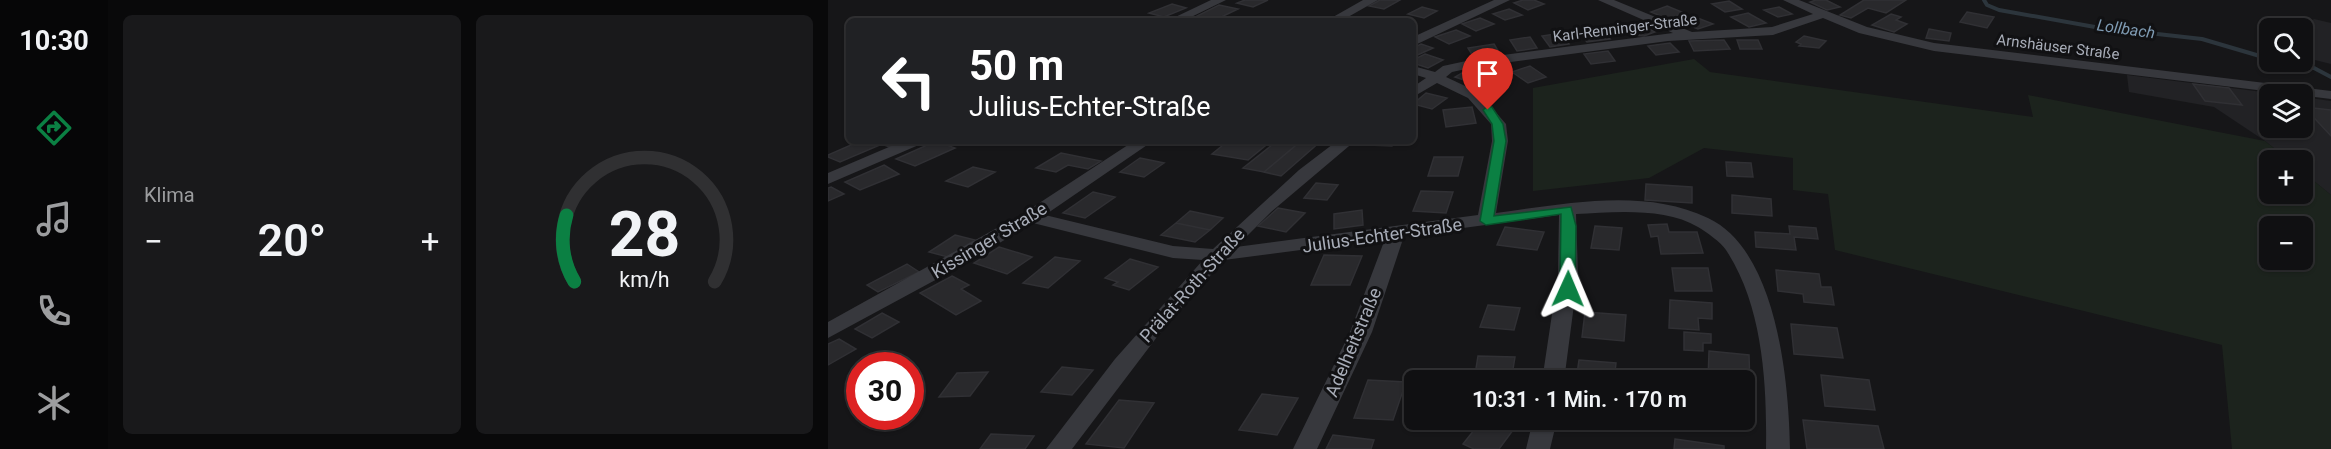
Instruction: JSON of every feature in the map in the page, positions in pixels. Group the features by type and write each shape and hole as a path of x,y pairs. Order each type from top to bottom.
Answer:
{"street":[{"path":"1180,18 1220,0"},
{"path":"1338,18 1372,0"},
{"path":"1416,40 1469,14 1504,0"},
{"path":"1604,0 1690,35"},
{"name":"Arnshäuser Straße","path":"1788,0 1863,30 1934,47 2331,95"},
{"name":"Karl-Renninger-Straße","path":"1434,79 1448,69 1480,62 1690,35 1773,31 1821,15"},
{"path":"1416,71 1427,73 1434,79 1473,95 1498,124 1500,141 1486,221"},
{"path":"1416,91 1434,79"},
{"path":"828,179 909,144"},
{"name":"Kissinger Straße","path":"828,331 1030,217 1140,144"},
{"name":"Prälat-Roth-Straße","path":"1058,449 1108,381 1196,277 1241,229 1284,189 1343,144"},
{"name":"Julius-Echter-Straße","path":"1030,217 1173,252 1218,255 1567,209 1631,206 1672,212 1703,222 1733,245 1758,296 1768,333 1778,412 1778,449"},
{"path":"1555,370 1568,289 1567,209"},
{"name":"Adelheitstraße","path":"1305,449 1361,332 1396,233"},
{"path":"1538,449 1543,430"}],"shaded area":[{"path":"2313,20 2331,23 2331,64 2313,60"},
{"path":"1694,59 1710,72 2033,117 2028,95 2265,141 2276,150 2259,150 2259,204 2313,204 2313,180 2331,195 2331,449 2232,449 2222,345 1835,250 1828,194 1793,190 1793,158 1704,148 1649,178 1533,191 1533,88"},
{"path":"2127,75 2259,92 2259,137 2214,107 2129,92"},
{"path":"2313,98 2331,101 2331,195 2313,180 2313,150 2276,150 2260,138 2313,138"}],"building":[{"path":"1245,0 1268,0 1253,7 1237,3"},
{"path":"1380,0 1400,0 1384,9 1369,6"},
{"path":"1534,0 1544,4 1528,10 1514,3"},
{"path":"1826,0 1840,7 1827,10 1810,2"},
{"path":"1864,0 1906,0 1886,13 1868,8 1851,18 1840,15"},
{"path":"1729,1 1742,9 1725,12 1712,4"},
{"path":"1172,4 1186,8 1164,17 1149,13"},
{"path":"1219,5 1238,9 1219,18 1193,18"},
{"path":"1667,6 1684,13 1668,19 1651,12"},
{"path":"1422,7 1437,11 1424,18 1408,14"},
{"path":"1779,7 1792,14 1778,17 1764,10"},
{"path":"1509,9 1522,15 1505,20 1493,14"},
{"path":"1967,12 1994,17 1987,28 1960,22"},
{"path":"1748,13 1766,23 1749,27 1731,17"},
{"path":"1891,14 1901,17 1896,20 1907,24 1894,32 1872,25"},
{"path":"1695,17 1713,24 1698,29 1680,22"},
{"path":"1480,18 1494,24 1476,31 1462,24"},
{"path":"1638,24 1655,32 1644,36 1634,35 1626,28"},
{"path":"1929,29 1951,33 1949,41 1926,38"},
{"path":"1456,30 1470,36 1449,44 1435,37"},
{"path":"1601,30 1610,39 1587,42 1579,33"},
{"path":"1561,33 1569,44 1550,47 1542,36"},
{"path":"1804,36 1826,41 1819,48 1799,46 1801,44 1796,42"},
{"path":"1530,37 1537,48 1517,51 1510,40"},
{"path":"1724,40 1730,49 1694,51 1689,41"},
{"path":"1737,40 1758,40 1762,49 1740,49"},
{"path":"1670,43 1679,52 1656,55 1648,46"},
{"path":"1421,44 1433,48 1416,56 1416,46"},
{"path":"1494,44 1500,54 1474,58 1468,48"},
{"path":"1608,51 1615,61 1591,64 1584,54"},
{"path":"1425,54 1443,60 1428,68 1416,64 1416,58"},
{"path":"1530,66 1546,77 1528,83 1512,72"},
{"path":"1467,70 1488,77 1476,84 1455,77"},
{"path":"2193,84 2229,88 2242,105 2205,101"},
{"path":"1426,93 1447,98 1432,109 1416,105 1416,101"},
{"path":"1472,107 1476,123 1446,127 1443,110"},
{"path":"2313,108 2331,110 2331,136 2313,117"},
{"path":"853,144 882,144 840,162 828,155"},
{"path":"929,144 944,144 955,148 915,166 896,159"},
{"path":"1224,144 1267,144 1248,160 1212,154"},
{"path":"1273,144 1297,144 1264,172 1243,168"},
{"path":"1297,144 1318,144 1281,176 1264,172"},
{"path":"1370,144 1393,144 1392,146"},
{"path":"1061,153 1101,161 1088,169 1068,165 1056,172 1036,168"},
{"path":"1434,157 1463,157 1458,176 1428,176"},
{"path":"1140,158 1164,163 1144,177 1120,172"},
{"path":"1726,162 1751,163 1753,177 1727,176"},
{"path":"884,165 899,174 860,190 845,182"},
{"path":"973,167 995,172 968,187 946,181"},
{"path":"1316,183 1338,185 1327,200 1304,198"},
{"path":"1646,184 1692,187 1692,203 1645,200"},
{"path":"831,187 844,194 828,201 828,188"},
{"path":"1421,191 1453,192 1446,213 1413,211"},
{"path":"1093,192 1115,197 1085,218 1063,213"},
{"path":"1732,195 1771,199 1772,216 1732,213"},
{"path":"1278,208 1305,213 1286,232 1258,226"},
{"path":"1362,210 1363,225 1334,229 1334,214"},
{"path":"1190,211 1223,218 1210,230 1176,223"},
{"path":"1176,223 1210,230 1195,242 1161,235"},
{"path":"1667,224 1669,232 1697,232 1703,253 1661,254 1658,236 1651,237 1648,225"},
{"path":"1595,226 1622,228 1619,250 1591,248"},
{"path":"1789,226 1816,228 1818,239 1794,237 1796,250 1756,247 1755,232 1790,234"},
{"path":"1505,227 1544,232 1537,250 1497,245"},
{"path":"955,235 975,240 948,257 929,252"},
{"path":"999,247 1032,257 1007,274 974,263"},
{"path":"1324,255 1362,256 1350,285 1311,285"},
{"path":"1055,257 1080,261 1048,288 1023,283"},
{"path":"1130,259 1158,267 1129,290 1113,285 1118,282 1105,278"},
{"path":"907,264 919,272 878,292 867,285"},
{"path":"1672,268 1708,268 1712,291 1675,291"},
{"path":"1776,270 1819,274 1821,287 1831,287 1834,305 1804,302 1803,294 1778,291"},
{"path":"952,276 969,285 961,289 981,301 956,315 920,293"},
{"path":"1670,300 1712,303 1712,319 1698,318 1699,330 1669,328"},
{"path":"1488,305 1520,308 1514,330 1480,327"},
{"path":"1585,312 1626,315 1624,341 1582,337"},
{"path":"882,313 899,322 872,338 855,329"},
{"path":"1791,324 1837,328 1843,358 1794,354"},
{"path":"1684,332 1711,334 1711,343 1703,343 1703,351 1684,350"},
{"path":"839,339 856,349 846,352 846,355 828,365 828,344"},
{"path":"1709,351 1749,355 1749,370 1708,370"},
{"path":"1478,356 1515,357 1513,370 1476,370"},
{"path":"1579,360 1616,363 1615,370 1578,370"},
{"path":"1062,367 1093,370 1072,395 1041,392"},
{"path":"988,372 970,396 939,397 957,373"},
{"path":"1821,375 1869,380 1875,410 1825,406"},
{"path":"1368,380 1404,382 1393,420 1354,418"},
{"path":"1262,394 1298,398 1277,435 1239,430"},
{"path":"1119,400 1154,403 1124,448 1086,444"},
{"path":"1803,420 1878,426 1884,449 1807,449"},
{"path":"1474,430 1513,430 1499,449 1474,449 1463,444"},
{"path":"991,434 1034,436 1025,449 980,449"},
{"path":"1333,435 1374,440 1371,449 1326,449"},
{"path":"1675,439 1724,446 1724,449 1674,449"}],"waterway":[{"name":"Lollbach","path":"1984,0 1987,5 1999,10 2095,27 2202,39 2259,56"},
{"name":"Lollbach","path":"2313,68 2331,77"}],"route":[{"path":"1488,110 1498,124 1500,141 1486,221 1567,209 1568,289"}]}
